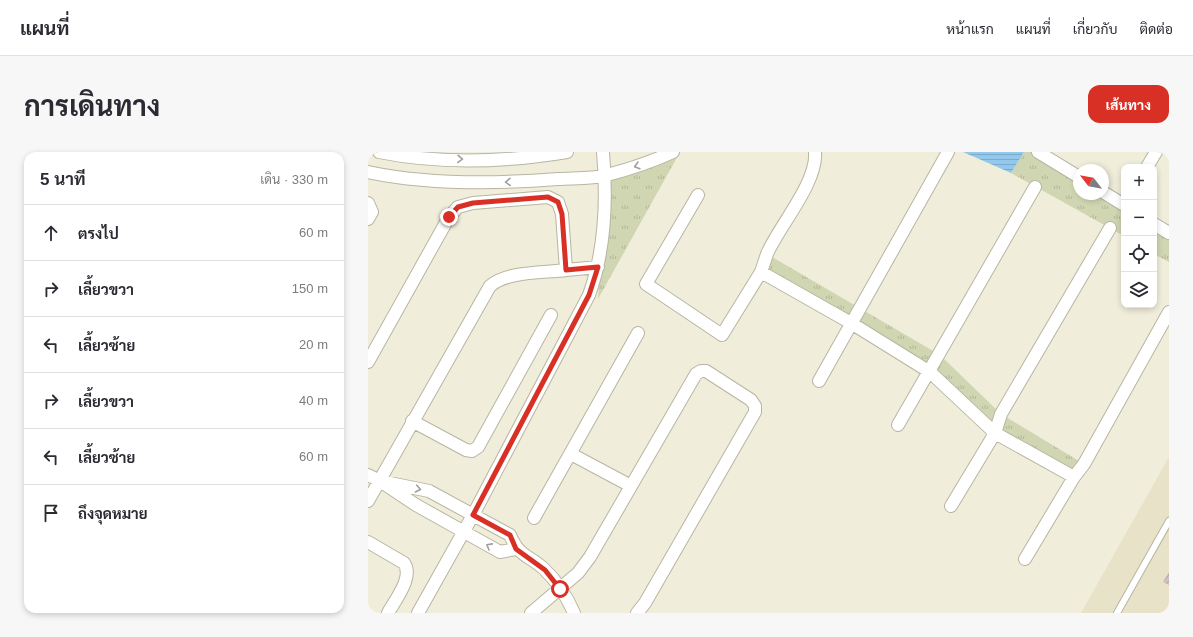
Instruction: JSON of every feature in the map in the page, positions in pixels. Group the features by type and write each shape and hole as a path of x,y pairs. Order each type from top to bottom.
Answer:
{"street":[{"path":"379,152 434,159 486,160 567,152"},
{"path":"418,613 464,532 589,295 598,267 602,235 605,176 603,152"},
{"path":"368,172 403,179 475,183 527,182 605,176 650,162 673,152"},
{"path":"698,195 646,284 722,335 761,272 767,254 811,176 816,157 815,152"},
{"path":"819,381 948,152"},
{"path":"1038,152 1073,173"},
{"path":"1149,164 1156,152"},
{"path":"898,425 930,372 1035,187"},
{"path":"1109,196 1121,203"},
{"path":"368,362 449,217 458,207 473,203 548,197 558,202 562,214 566,270"},
{"path":"368,203 372,212 368,219"},
{"path":"1157,226 1169,234"},
{"path":"951,506 995,433 1001,414 1110,228"},
{"path":"368,501 412,421 490,286 497,280 507,276 598,267"},
{"path":"761,272 851,323 930,372 995,433 1074,477"},
{"path":"1026,559 1074,477 1084,464 1169,312"},
{"path":"412,421 466,450 472,451 478,447 551,315"},
{"path":"534,518 638,333"},
{"path":"531,613 578,573 590,557 696,374 701,371 706,371 751,400 755,406 755,412 645,603 637,613"},
{"path":"571,454 631,486"},
{"path":"368,475 380,481 416,505 500,552 516,549"},
{"path":"380,481 429,491 510,535 516,549 545,570 567,597 574,613"},
{"path":"368,542 404,562 407,566 406,581 388,613"}],"lane":[{"path":"1117,613 1117,609 1169,521"}],"shaded area":[{"path":"1169,457 1169,613 1081,613"}],"green space":[{"path":"670,152 680,152 598,299 605,175"},
{"path":"1024,152 1036,152 1073,174 1073,200 1109,200 1109,197 1121,204 1121,234 1011,173"},
{"path":"1157,227 1169,234 1169,262 1157,256"},
{"path":"767,254 940,355 1001,414 1084,464 1074,477 995,433 930,372 761,272"}],"water":[{"path":"963,152 1024,152 1011,173"}],"building":[{"path":"1169,572 1169,585 1163,582"}],"route":[{"path":"449,217 458,207 473,203 548,197 558,202 562,214 566,270 598,267 589,295 473,515 510,535 516,549 545,570 560,589"}]}
